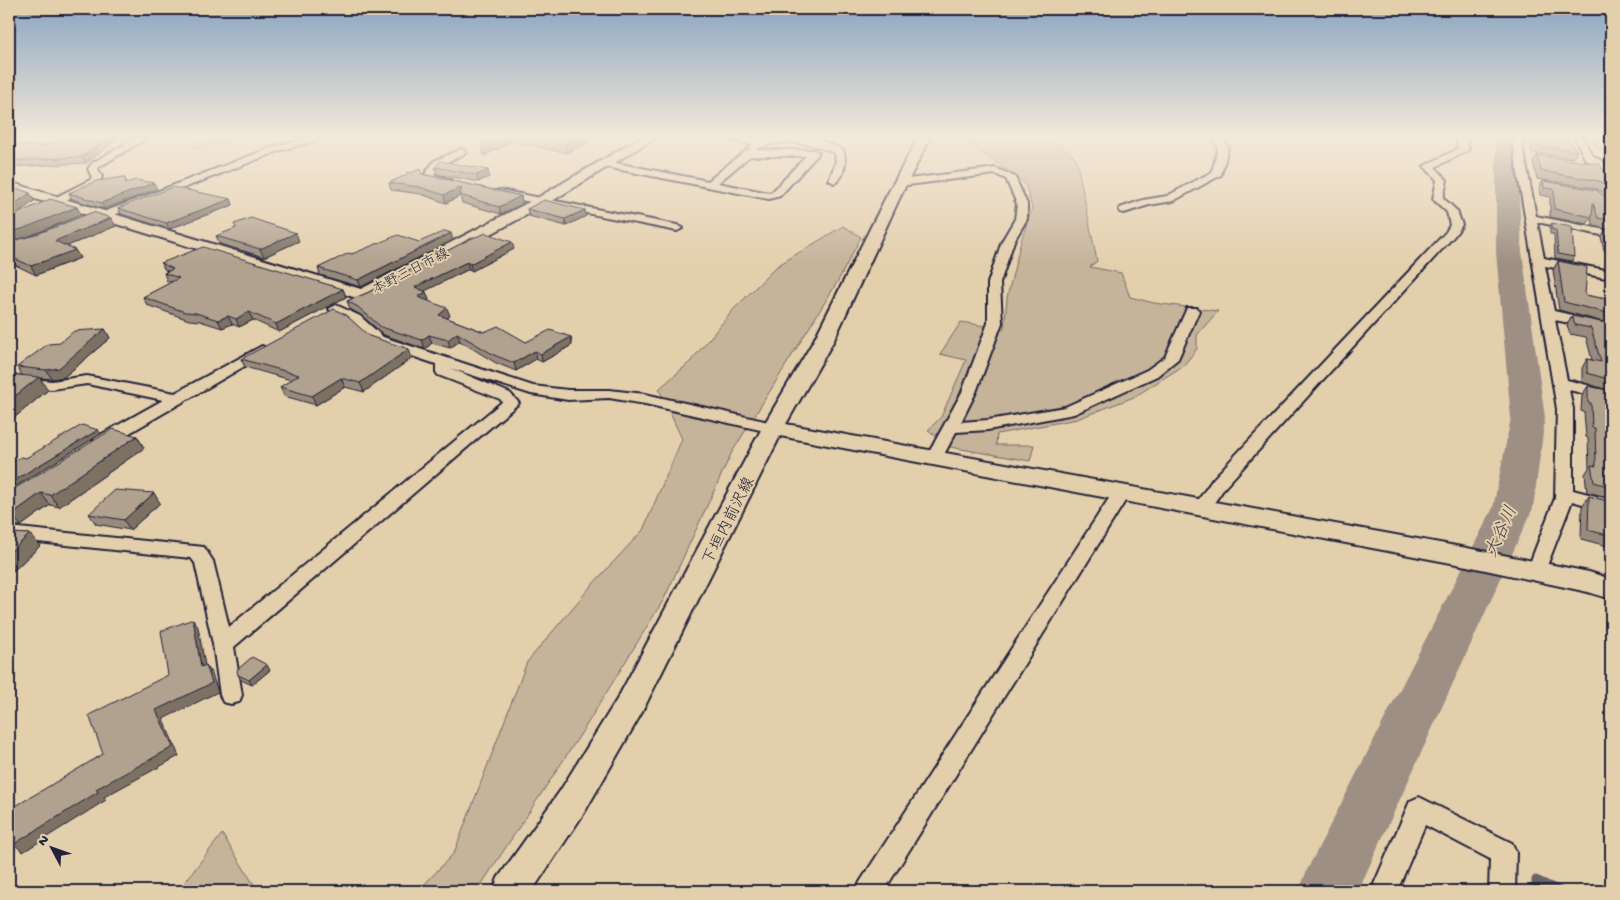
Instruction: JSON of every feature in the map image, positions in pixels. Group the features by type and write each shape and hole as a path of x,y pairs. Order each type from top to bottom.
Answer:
{"main road":[{"name":"本野三日市線","path":"9,186 363,295 578,180"},
{"name":"下垣内前沢線","path":"511,891 572,802 630,705 773,428 824,340 902,180"},
{"path":"773,428 1589,582 1611,589"}],"street":[{"path":"56,200 95,180"},
{"path":"82,220 102,215 194,180"},
{"path":"438,180 457,184"},
{"path":"689,180 769,196 776,194 789,180"},
{"path":"710,184 715,180"},
{"path":"900,183 924,180"},
{"path":"934,458 969,392 995,323 994,283 1008,241 1021,219 1022,204 1011,180"},
{"path":"1124,210 1147,202 1169,199 1205,180"},
{"path":"1201,508 1219,483 1450,234 1456,225 1452,210 1438,199 1442,180"},
{"path":"1528,180 1531,218 1565,409 1564,493 1551,535 1536,572"},
{"path":"485,190 677,228"},
{"path":"1531,218 1611,234"},
{"path":"1539,261 1611,275"},
{"path":"319,319 363,295"},
{"path":"336,309 355,319 378,340 530,390 568,395 609,394 644,399 773,428"},
{"path":"950,428 997,424 1069,410 1152,373 1171,359 1192,311"},
{"path":"1548,314 1611,328"},
{"path":"86,450 277,342"},
{"path":"223,644 511,403 505,396 443,372 443,361"},
{"path":"9,381 52,385 87,380 119,385 175,398"},
{"path":"1560,383 1611,395"},
{"path":"1564,493 1611,506"},
{"path":"870,891 1121,494"},
{"path":"9,533 197,552 204,561 223,644 231,695"},
{"path":"1384,891 1420,809 1503,852 1502,891"}],"shaded area":[{"path":"1021,180 1080,180 1097,261 1090,267 1121,273 1130,297 1154,303 1218,311 1197,335 1197,349 1183,366 1134,397 1077,419 997,434 996,445 1034,445 1030,461 950,447 928,430 941,417 966,360 940,354 961,322 1004,329 1007,298 1021,241 1032,208 1026,186"},
{"path":"843,226 861,237 838,281 731,454 664,599 584,729 477,891 418,891 454,853 527,662 591,586 643,530 682,439 659,389 690,362 734,309 777,266"},
{"path":"222,834 258,891 178,891"}],"building":[{"path":"125,180 126,183 135,180 154,183 101,203 69,193 96,181"},
{"path":"395,180 449,180 521,196 499,207 460,195 462,187 444,195 419,187 389,183"},
{"path":"1593,180 1609,180 1611,187"},
{"path":"1543,181 1596,190 1603,195 1611,197 1611,221 1598,218 1593,203 1592,217 1554,209 1554,189 1544,188"},
{"path":"173,187 231,199 166,223 118,208"},
{"path":"19,189 30,193 9,208 9,192"},
{"path":"50,199 77,207 22,229 9,232 9,216"},
{"path":"544,200 585,210 565,219 527,209"},
{"path":"93,212 111,218 55,241 75,250 31,266 9,256 9,242 32,236"},
{"path":"251,218 296,233 260,249 216,236 236,228 234,224"},
{"path":"1552,223 1572,227 1574,257 1558,254 1556,230 1552,230"},
{"path":"1606,229 1611,230 1611,243 1609,242"},
{"path":"445,231 451,233 358,280 318,268 349,253 352,254 398,235 419,242"},
{"path":"486,233 512,242 470,264 467,262 415,287 426,292 418,297 447,308 439,315 484,332 498,326 526,342 550,330 571,337 541,354 535,351 514,363 494,355 457,333 448,340 429,335 422,340 381,327 358,307 347,301 367,293 470,239"},
{"path":"203,247 343,289 276,324 249,312 236,319 228,316 218,320 196,313 185,312 143,297 179,278 164,273 173,269 161,263"},
{"path":"1558,261 1587,267 1585,295 1611,300 1611,314 1564,302"},
{"path":"334,309 346,315 369,336 409,349 360,383 341,378 312,396 280,387 299,375 241,359"},
{"path":"1572,316 1611,324 1611,380 1587,373 1587,359 1601,362 1591,328 1575,325"},
{"path":"105,329 59,368 46,370 17,367 48,344 60,343 74,331"},
{"path":"9,374 39,377 9,401"},
{"path":"1588,386 1611,391 1611,487 1594,482 1591,465 1596,466 1595,428 1592,428 1591,403 1588,402"},
{"path":"82,425 98,430 13,481 9,480 9,464 21,457 26,458"},
{"path":"113,429 137,436 50,495 41,493 12,514 9,514 9,493"},
{"path":"115,490 154,493 124,520 89,514"},
{"path":"1589,496 1611,502 1611,536 1588,530"},
{"path":"9,533 30,534 9,553"},
{"path":"193,619 201,667 206,665 212,683 156,710 173,747 96,789 98,792 14,844 9,835 9,810 103,754 89,715 168,675 161,631"},
{"path":"252,657 267,665 249,680 238,675 237,670"}],"waterway":[{"name":"大谷川","path":"1328,891 1513,508 1528,418 1509,252 1507,180"},
{"path":"1536,891 1536,880 1560,891"}]}
